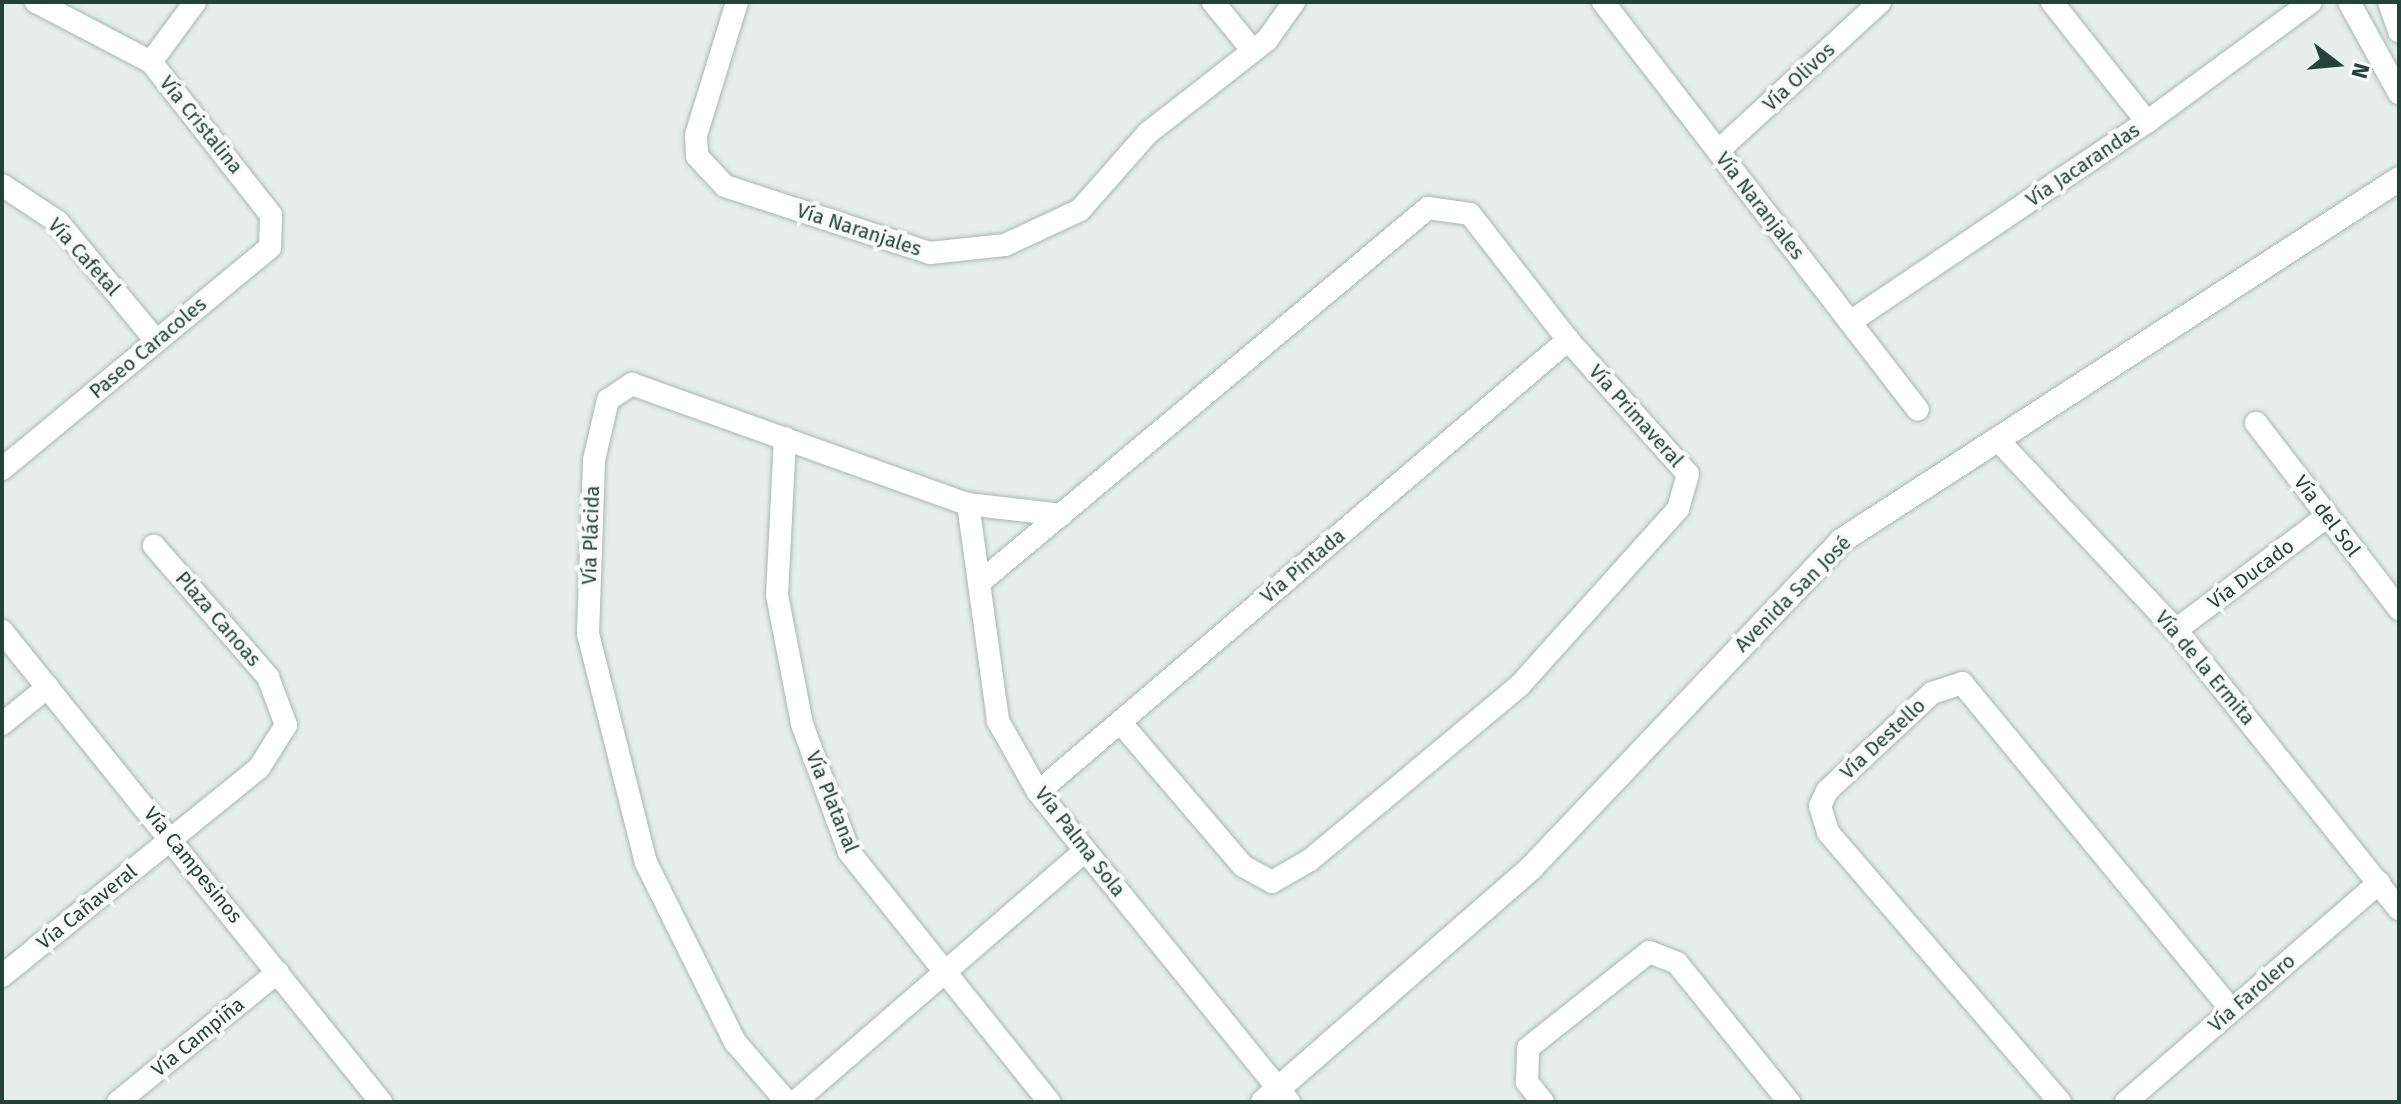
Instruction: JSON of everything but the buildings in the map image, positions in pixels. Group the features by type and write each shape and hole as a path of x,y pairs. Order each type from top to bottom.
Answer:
{"street":[{"name":"Vía Cristalina","path":"36,2 151,62 271,215"},
{"path":"151,62 195,2"},
{"name":"Vía Naranjales","path":"737,2 696,135 697,156 725,186 930,253 1005,245 1080,210 1148,133 1253,51 1294,2"},
{"path":"1213,2 1253,51"},
{"name":"Vía Naranjales","path":"1603,2 1918,410"},
{"name":"Vía Olivos","path":"1718,151 1880,2"},
{"path":"2052,2 2147,122"},
{"name":"Vía Jacarandas","path":"1850,322 2147,122 2311,2"},
{"path":"2389,2 2399,31"},
{"path":"2353,3 2399,93"},
{"name":"Avenida San José","path":"1277,1098 1531,868 1841,541 2399,179"},
{"name":"Vía Cafetal","path":"2,185 58,222 156,341"},
{"name":"Vía Primaveral","path":"979,583 1428,208 1470,214 1568,340 1688,474 1678,509 1519,686 1310,860 1272,882 1243,866 1120,722"},
{"name":"Paseo Caracoles","path":"6,459 270,247 271,215"},
{"name":"Vía Pintada","path":"1038,792 1568,340"},
{"name":"Vía Plácida","path":"787,1102 735,1042 646,863 588,634 594,460 608,400 632,384 968,504 1061,515"},
{"name":"Vía del Sol","path":"2256,423 2399,609"},
{"name":"Vía Platanal","path":"785,438 777,595 802,724 849,852 1049,1102"},
{"name":"Vía de la Ermita","path":"1998,440 2176,630 2399,909"},
{"name":"Vía Palma Sola","path":"968,504 998,721 1038,792 1277,1098"},
{"name":"Vía Ducado","path":"2176,630 2326,517"},
{"name":"Plaza Canoas","path":"154,546 268,677 286,725 259,768 172,838"},
{"name":"Vía Campesinos","path":"2,631 172,838 381,1102"},
{"name":"Vía Destello","path":"2060,1102 1828,832 1820,806 1827,791 1932,693 1962,683 2232,1010"},
{"path":"2,724 48,687"},
{"name":"Vía Cañaveral","path":"2,976 172,838"},
{"path":"795,1102 1085,851"},
{"name":"Vía Farolero","path":"2126,1102 2379,883"},
{"path":"1543,1102 1527,1082 1528,1048 1649,952 1677,963 1789,1102"},
{"name":"Vía Campiña","path":"118,1102 278,972"}]}
